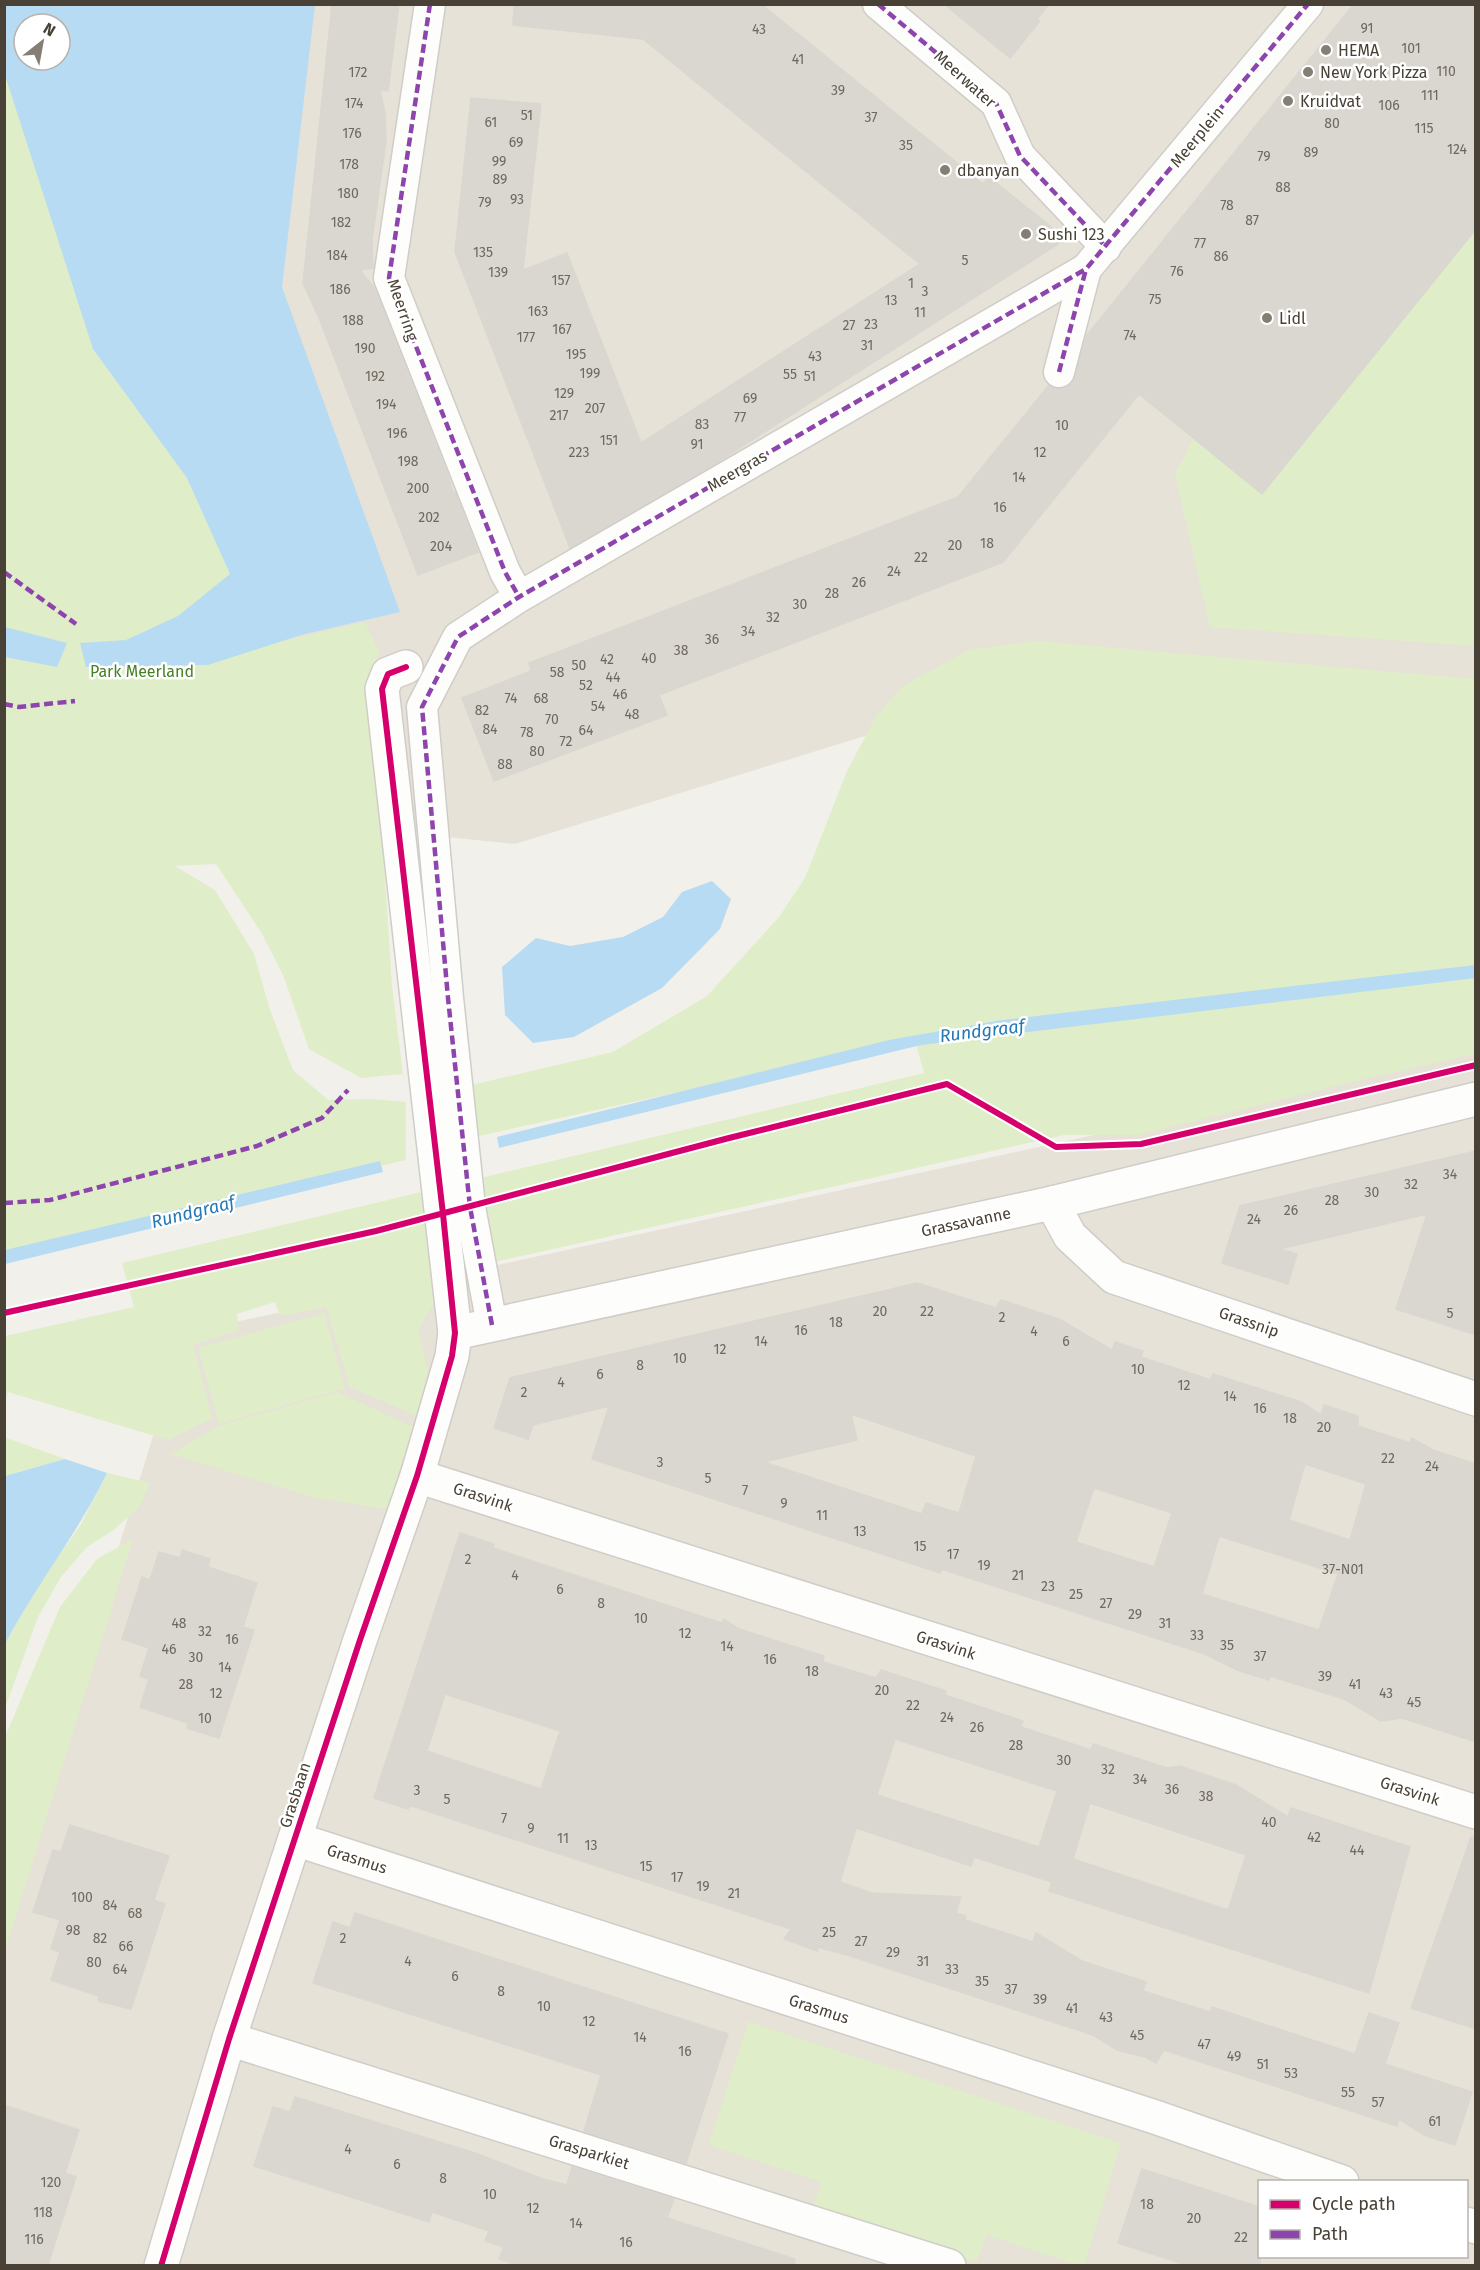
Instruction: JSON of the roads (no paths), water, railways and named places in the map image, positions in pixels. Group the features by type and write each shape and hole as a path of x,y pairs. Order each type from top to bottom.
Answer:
{"street":[{"name":"Meerring","path":"430,4 389,278 506,572 519,597"},
{"name":"Meerwater","path":"878,4 996,103 1020,156 1106,247"},
{"name":"Meerplein","path":"1086,269 1308,4"},
{"name":"Meergras","path":"492,1325 468,1183 447,998 422,707 458,637 519,597 1086,269"},
{"path":"1059,372 1086,269"},
{"name":"Grasbaan","path":"161,2265 229,2039 417,1476 452,1356 455,1333 382,689 388,674 406,667"},
{"name":"Grassavanne","path":"455,1333 1052,1203 1476,1099"},
{"name":"Grassnip","path":"1052,1203 1070,1236 1114,1277 1476,1399"},
{"name":"Grasvink","path":"417,1476 1476,1812"},
{"name":"Grasmus","path":"295,1839 1155,2117 1339,2180"},
{"name":"Grasparkiet","path":"229,2039 949,2265"}],"water":[{"path":"4,5 315,5 282,287 400,612 301,635 208,665 86,667 80,643 126,640 178,616 230,574 187,478 93,349 5,75"},
{"path":"5,627 67,643 57,667 5,657"},
{"path":"712,881 731,899 720,929 662,988 574,1037 533,1043 505,1015 502,967 536,938 570,946 623,937 663,917 682,892"},
{"name":"Rundgraaf","path":"1475,965 1475,978 921,1045 499,1148 497,1137 889,1040 1002,1020"},
{"name":"Rundgraaf","path":"380,1161 383,1172 5,1264 5,1250"},
{"path":"65,1459 107,1473 83,1517 5,1644 5,1476"}],"place":[{"name":"HEMA","path":"1326,50"},
{"name":"New York Pizza","path":"1308,72"},
{"name":"Kruidvat","path":"1288,101"},
{"name":"dbanyan","path":"945,170"},
{"name":"Sushi 123","path":"1026,234"},
{"name":"Lidl","path":"1267,318"}],"park label":[{"name":"Park Meerland","path":"142,671"}]}
